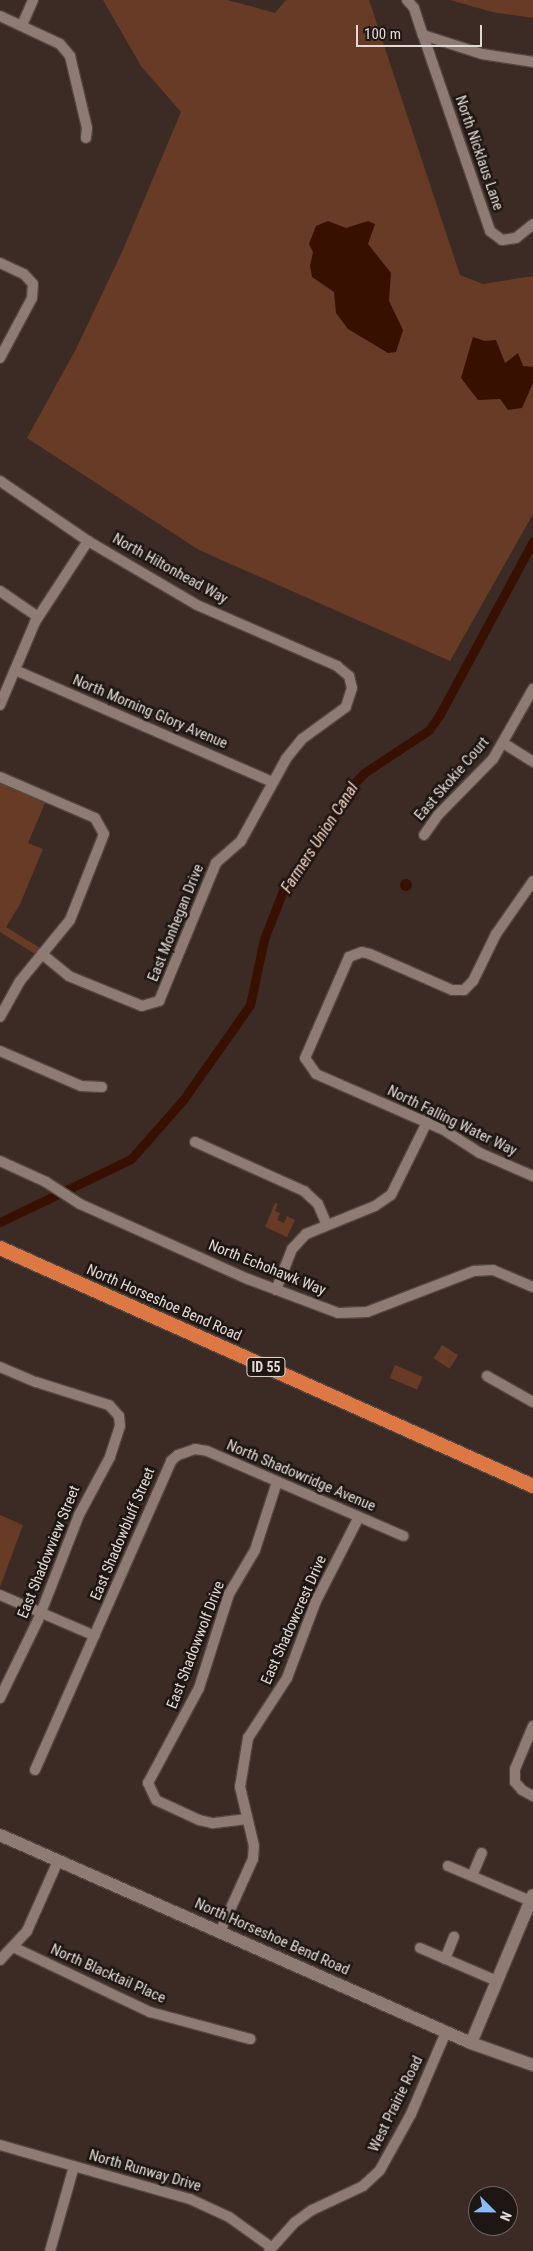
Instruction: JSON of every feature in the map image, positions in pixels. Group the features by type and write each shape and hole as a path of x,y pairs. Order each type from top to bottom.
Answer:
{"highway":[{"name":"North Horseshoe Bend Road","path":"0,1248 533,1486"}],"street":[{"path":"22,25 33,0"},
{"name":"North Nicklaus Lane","path":"407,0 414,8 490,231 502,240 516,238 533,224"},
{"path":"0,16 60,44 70,56 88,128 86,138"},
{"path":"423,35 482,54 533,62"},
{"path":"0,263 24,274 33,284 32,298 0,358"},
{"name":"North Hiltonhead Way","path":"0,481 88,540 196,605 337,666 349,676 352,688"},
{"path":"0,705 38,616 88,540"},
{"path":"0,591 38,616"},
{"name":"North Morning Glory Avenue","path":"15,670 273,782"},
{"name":"East Monhegan Drive","path":"42,954 69,976 142,1006 151,1006 163,995 208,876 216,863 241,842 273,782 302,739 346,707 352,688"},
{"name":"East Skokie Court","path":"424,835 438,815 481,774 503,742 533,689"},
{"path":"503,742 533,762"},
{"path":"0,777 95,818 103,828 103,841 70,920 20,981 0,1017"},
{"path":"530,893 533,881"},
{"name":"North Falling Water Way","path":"530,893 496,934 473,981 464,990 452,990 370,954 355,953 344,963 306,1050 307,1064 316,1074 427,1122 480,1153 533,1176"},
{"path":"0,1051 81,1086 102,1087"},
{"path":"276,1290 298,1240 327,1224 376,1206 391,1195 427,1122"},
{"path":"195,1142 304,1191 318,1204 327,1224"},
{"name":"North Echohawk Way","path":"0,1161 56,1188 66,1195 276,1290 348,1315 367,1312 474,1271 493,1270 533,1287"},
{"name":"East Shadowview Street","path":"0,1367 36,1382 109,1405 119,1416 120,1436 79,1515 41,1613 0,1698"},
{"path":"487,1376 533,1402"},
{"name":"North Shadowridge Avenue","path":"185,1451 207,1451 403,1536"},
{"name":"East Shadowbluff Street","path":"36,1770 171,1462 185,1451"},
{"name":"East Shadowwolf Drive","path":"247,1819 212,1823 199,1820 156,1800 149,1788 149,1776 189,1712 199,1688 229,1594 255,1550 277,1482"},
{"name":"East Shadowcrest Drive","path":"220,1932 253,1859 254,1846 240,1787 248,1738 287,1678 316,1601 358,1517"},
{"path":"0,1596 95,1636"},
{"path":"533,1726 514,1769 515,1782 522,1790 533,1796"},
{"name":"North Horseshoe Bend Road","path":"0,1835 471,2043 533,2065"},
{"path":"472,1876 482,1853"},
{"path":"0,1960 14,1947 31,1922 58,1861"},
{"path":"448,1866 532,1898 471,2043"},
{"path":"445,1958 454,1936"},
{"name":"North Blacktail Place","path":"14,1947 150,2012 250,2039"},
{"path":"420,1948 497,1981"},
{"name":"West Prairie Road","path":"270,2249 312,2210 363,2186 380,2170 411,2114 446,2032"},
{"name":"North Runway Drive","path":"0,2145 209,2206 270,2249"},
{"path":"50,2251 74,2166"}],"shaded area":[{"path":"103,0 227,0 275,13 286,0 369,0 460,275 483,284 533,276 533,514 450,661 199,550 27,438 76,349 122,252 181,112 141,66"},
{"path":"450,0 533,0 533,18 492,12"},
{"path":"328,221 346,228 368,221 375,224 368,244 391,273 389,301 403,330 396,352 388,353 348,329 336,313 334,292 312,277 310,266 313,252 309,244 316,226"},
{"path":"473,337 485,341 496,340 505,363 518,353 523,366 533,367 533,383 522,408 508,410 500,399 478,400 461,378"},
{"path":"0,783 45,803 28,843 43,849 20,904 6,927 40,948 35,954 0,932"},
{"path":"404,879 408,879 412,885 408,891 404,891 400,887 400,883"},
{"path":"275,1203 278,1204 275,1211 280,1213 277,1220 284,1223 287,1216 295,1220 287,1237 265,1227"},
{"path":"442,1345 458,1355 450,1369 434,1359"},
{"path":"395,1365 423,1377 417,1390 390,1378"},
{"path":"0,1515 23,1525 0,1587"}],"waterway":[{"name":"Farmers Union Canal","path":"0,1222 131,1159 183,1100 250,1005 264,939 284,888 310,857 351,787 364,773 429,730 440,714 533,541"}]}
